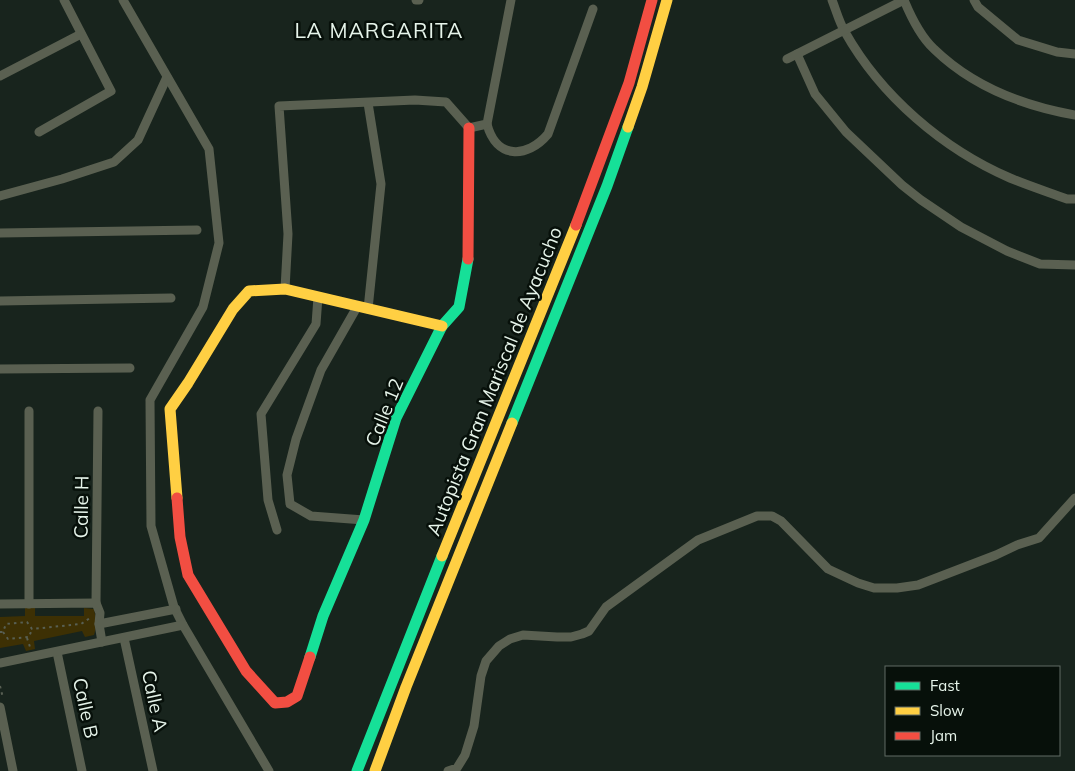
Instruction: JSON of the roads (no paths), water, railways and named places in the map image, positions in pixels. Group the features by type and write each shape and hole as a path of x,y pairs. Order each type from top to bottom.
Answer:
{"main road":[{"name":"Autopista Gran Mariscal de Ayacucho","path":"357,771 395,672 594,179 629,83 652,0"},
{"name":"Autopista Gran Mariscal de Ayacucho","path":"374,771 607,186 642,87 667,0"},
{"name":"Calle 12","path":"285,289 249,291 233,309 170,409 180,537 188,575 246,671 274,703 287,702 297,696 323,616 364,520 396,418 442,326 459,307 468,266 469,128"},
{"path":"285,289 442,326"}],"street":[{"path":"39,132 111,91 64,0"},
{"path":"123,0 209,149 219,243 203,307 150,400 151,526 176,609 183,625 269,771"},
{"path":"511,0 487,124 490,136 498,146 513,152 531,149 541,143 548,134 593,10"},
{"path":"832,0 844,30 863,60 885,87 925,126 973,159 1010,178 1067,199 1075,199"},
{"path":"787,59 904,0 911,16 933,48 964,74 1004,95 1047,110 1075,115"},
{"path":"974,0 978,7 1018,40 1057,52 1075,54"},
{"path":"0,76 81,34"},
{"path":"797,54 816,94 846,132 902,185 921,200 961,227 1007,251 1040,264 1075,266"},
{"path":"0,196 114,162 138,140 167,77"},
{"path":"285,289 288,234 279,106 415,100 446,102 469,128 487,124"},
{"path":"368,103 380,184 368,309"},
{"path":"0,233 197,230"},
{"path":"277,530 268,500 261,414 316,324 318,297"},
{"path":"0,301 171,298"},
{"path":"356,307 321,370 296,439 287,475 290,504 311,516 364,520"},
{"path":"0,369 130,368"},
{"path":"29,411 29,604"},
{"name":"Calle H","path":"98,411 96,603 100,613 98,624 102,642"},
{"path":"448,771 457,768 465,755 474,726 481,676 486,661 499,646 510,639 523,635 571,637 589,631 606,607 698,540 757,516 772,516 781,521 828,570 874,588 897,588 918,584 1039,538 1075,498"},
{"path":"0,604 96,603"},
{"path":"98,624 176,609"},
{"path":"0,663 183,625"},
{"name":"Calle A","path":"124,638 153,771"},
{"name":"Calle B","path":"58,652 82,771"},
{"path":"0,707 14,771"}],"district":[{"name":"LA MARGARITA","path":"379,30"}]}
